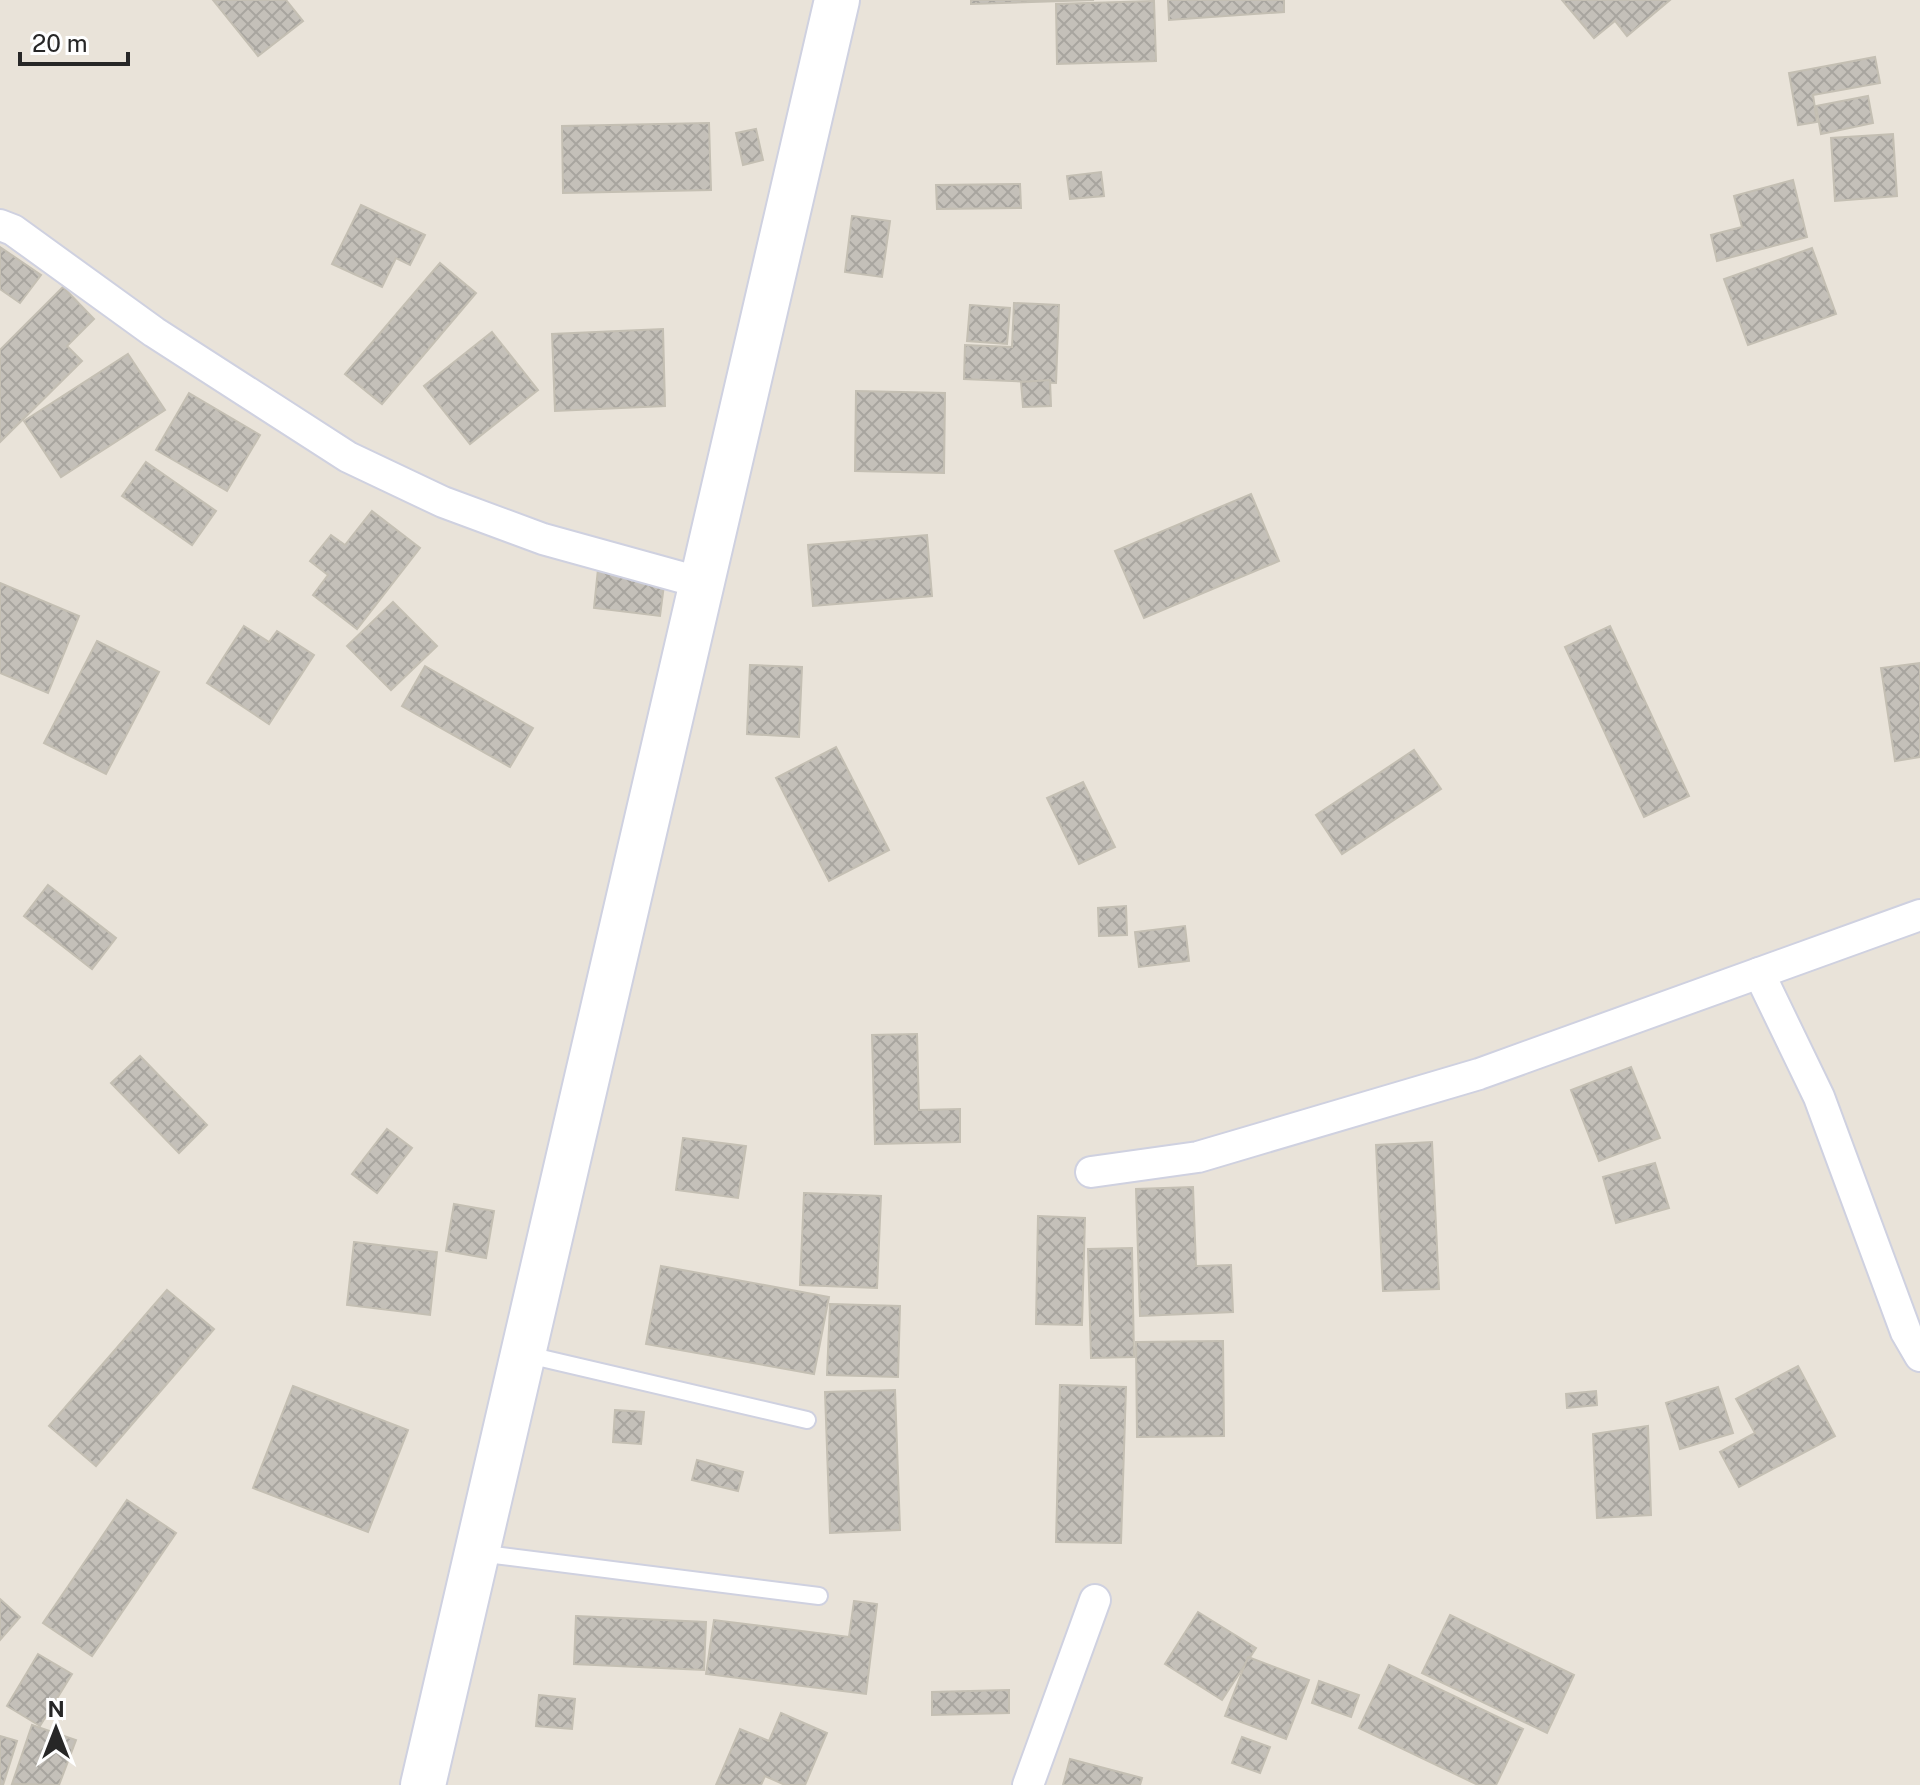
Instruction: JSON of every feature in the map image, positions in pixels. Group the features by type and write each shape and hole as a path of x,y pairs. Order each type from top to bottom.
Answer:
{"main road":[{"path":"423,1785 837,0"}],"street":[{"path":"0,225 13,230 154,332 348,457 443,502 543,539 702,583"},
{"path":"1091,1172 1198,1157 1479,1074 1920,915"},
{"path":"1759,973 1819,1097 1906,1332 1920,1356"},
{"path":"1028,1785 1095,1600"}],"lane":[{"path":"523,1354 807,1420"},
{"path":"476,1553 819,1596"}],"building":[{"path":"213,0 286,0 303,21 258,56"},
{"path":"971,0 1094,0 971,4"},
{"path":"1168,0 1284,0 1284,12 1169,20"},
{"path":"1562,0 1670,0 1627,36 1615,21 1594,38"},
{"path":"1154,1 1156,61 1057,64 1056,4"},
{"path":"1875,57 1880,83 1813,95 1817,122 1798,125 1789,73"},
{"path":"1868,96 1873,123 1821,134 1816,106"},
{"path":"709,123 711,190 563,193 562,126"},
{"path":"756,129 763,160 743,165 736,133"},
{"path":"1893,134 1897,196 1835,201 1831,138"},
{"path":"1101,172 1104,196 1070,199 1067,176"},
{"path":"1793,180 1807,237 1717,261 1711,235 1742,227 1734,196"},
{"path":"1020,184 1021,208 937,209 936,185"},
{"path":"361,205 425,235 410,265 396,258 382,287 332,264"},
{"path":"852,216 890,221 882,277 845,272"},
{"path":"0,247 41,275 20,303 0,289"},
{"path":"1812,248 1836,314 1748,345 1724,279"},
{"path":"440,263 476,293 382,404 345,374"},
{"path":"63,287 94,319 67,346 82,361 0,442 0,350"},
{"path":"1014,303 1059,305 1056,383 964,379 965,345 1012,347"},
{"path":"970,305 1010,308 1007,344 967,341"},
{"path":"663,329 665,406 555,411 552,334"},
{"path":"492,332 538,390 470,444 424,386"},
{"path":"128,354 165,410 61,477 24,421"},
{"path":"1050,380 1051,406 1023,407 1021,382"},
{"path":"856,391 945,393 944,473 855,471"},
{"path":"189,393 260,435 227,491 156,450"},
{"path":"146,462 216,511 192,545 122,496"},
{"path":"1251,494 1279,561 1144,618 1115,551"},
{"path":"372,511 420,548 357,629 313,595 328,575 310,561 331,535 345,545"},
{"path":"927,535 932,596 813,606 808,545"},
{"path":"598,569 665,577 660,616 594,608"},
{"path":"0,583 79,616 48,693 0,673"},
{"path":"393,602 437,646 391,690 347,646"},
{"path":"244,626 269,642 277,631 314,655 269,724 207,683"},
{"path":"1610,626 1689,796 1644,817 1565,647"},
{"path":"97,641 159,672 106,774 44,743"},
{"path":"1920,663 1920,757 1895,761 1881,668"},
{"path":"750,665 802,667 799,737 747,734"},
{"path":"425,666 533,728 510,767 402,706"},
{"path":"836,747 889,850 829,881 776,778"},
{"path":"1414,750 1441,789 1342,854 1316,815"},
{"path":"1083,782 1115,847 1079,864 1047,798"},
{"path":"48,885 116,938 92,969 24,916"},
{"path":"1126,906 1127,935 1099,936 1098,908"},
{"path":"1185,926 1189,961 1139,967 1135,932"},
{"path":"917,1034 919,1110 960,1109 960,1142 875,1144 872,1035"},
{"path":"140,1056 207,1125 179,1153 111,1083"},
{"path":"1631,1067 1660,1138 1599,1161 1571,1090"},
{"path":"387,1129 412,1148 377,1193 352,1174"},
{"path":"683,1138 746,1146 738,1198 676,1190"},
{"path":"1432,1142 1439,1289 1383,1291 1376,1145"},
{"path":"1655,1163 1669,1208 1616,1223 1603,1177"},
{"path":"1193,1187 1196,1266 1231,1265 1233,1312 1140,1316 1136,1189"},
{"path":"804,1193 881,1196 877,1288 800,1285"},
{"path":"454,1204 494,1211 486,1258 446,1251"},
{"path":"1038,1216 1085,1218 1082,1325 1036,1324"},
{"path":"354,1242 437,1252 430,1315 347,1305"},
{"path":"1132,1248 1134,1357 1091,1358 1088,1249"},
{"path":"661,1266 829,1297 814,1374 646,1344"},
{"path":"167,1290 214,1329 96,1466 49,1426"},
{"path":"830,1304 900,1306 898,1377 827,1375"},
{"path":"1223,1341 1224,1436 1137,1437 1136,1342"},
{"path":"1798,1366 1835,1436 1739,1487 1720,1452 1755,1433 1736,1399"},
{"path":"1060,1385 1126,1387 1121,1543 1056,1542"},
{"path":"293,1386 408,1430 368,1532 253,1488"},
{"path":"1718,1387 1733,1433 1680,1449 1666,1403"},
{"path":"895,1390 900,1530 830,1533 825,1392"},
{"path":"1596,1391 1597,1405 1567,1408 1566,1394"},
{"path":"615,1410 644,1412 641,1444 613,1442"},
{"path":"1648,1426 1651,1515 1597,1518 1593,1434"},
{"path":"697,1460 743,1472 738,1491 692,1480"},
{"path":"127,1500 176,1533 92,1656 43,1623"},
{"path":"0,1599 20,1617 0,1640"},
{"path":"854,1601 877,1604 866,1694 706,1674 714,1620 849,1637"},
{"path":"1198,1612 1256,1648 1222,1700 1165,1664"},
{"path":"1450,1615 1574,1675 1547,1733 1422,1673"},
{"path":"576,1616 706,1622 704,1670 574,1664"},
{"path":"38,1654 72,1674 40,1726 7,1706"},
{"path":"1248,1657 1309,1680 1286,1739 1225,1716"},
{"path":"1389,1665 1523,1729 1496,1785 1478,1785 1359,1728"},
{"path":"1319,1681 1359,1695 1351,1717 1312,1703"},
{"path":"1009,1690 1009,1713 932,1715 932,1692"},
{"path":"539,1695 575,1699 572,1729 536,1726"},
{"path":"781,1713 827,1733 805,1785 785,1785 765,1776 761,1785 716,1785 740,1729 769,1741"},
{"path":"32,1725 76,1740 59,1785 12,1784"},
{"path":"0,1736 17,1741 3,1785 0,1785"},
{"path":"1242,1737 1270,1747 1260,1773 1232,1763"},
{"path":"1070,1759 1142,1778 1140,1785 1063,1785"}]}
